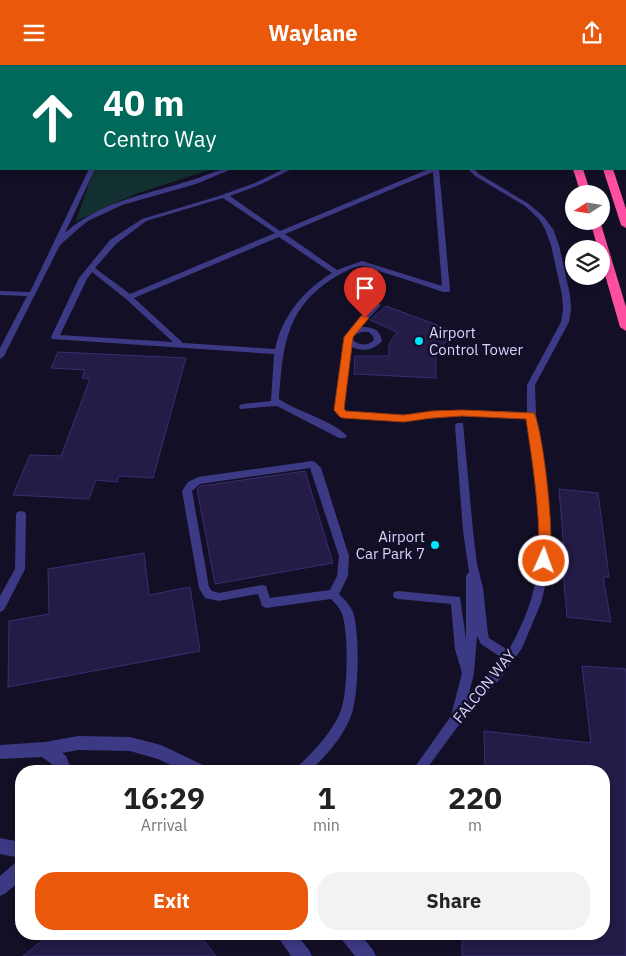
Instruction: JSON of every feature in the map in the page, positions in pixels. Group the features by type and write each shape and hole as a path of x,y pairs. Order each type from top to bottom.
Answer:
{"highway":[{"path":"578,170 583,185"},
{"path":"608,170 622,198 626,225"},
{"path":"597,230 626,327"}],"street":[{"path":"0,752 44,749 78,743 130,744 161,752 187,765"},
{"path":"44,749 60,761 62,765"},
{"path":"0,847 15,849"},
{"path":"0,887 15,874"},
{"path":"291,940 303,956"},
{"path":"353,940 367,956"}],"lane":[{"path":"0,356 92,170"},
{"path":"56,245 85,220 126,203 195,182 226,170"},
{"path":"280,352 55,337 83,278 114,242 144,220 225,196 288,170"},
{"path":"129,297 433,170"},
{"path":"342,436 317,421 284,409 275,400 280,352 286,328 302,303 337,273 362,263 446,290 435,170"},
{"name":"FALCON WAY","path":"422,765 457,718 518,645 536,603 543,575 546,548 541,474 531,415 531,385 565,322 568,309 555,245 549,229 542,218 527,205 477,175 472,170"},
{"path":"225,196 337,273"},
{"path":"91,268 129,297 180,344"},
{"path":"0,293 32,294"},
{"path":"377,305 350,336 339,410 343,415 404,419 432,414 462,413 531,415"},
{"path":"243,407 279,403"},
{"path":"457,718 468,673 472,634 470,593 472,564 460,425"},
{"path":"312,464 316,468 346,566 343,579 333,594 266,603 262,589 219,597 210,595 204,589 187,491 191,485 198,481 312,464"},
{"path":"0,607 20,569 20,515"},
{"path":"472,564 478,588 482,634 485,641 509,657"},
{"path":"308,765 328,742 346,712 352,628 346,609 333,594"},
{"path":"398,595 456,600 461,649 468,673"}],"green space":[{"path":"94,170 210,170 138,193 76,221"}],"building":[{"name":"Airport Control Tower","path":"386,306 456,332 438,350 436,356 436,378 354,374 355,356 389,356 389,344 397,332 370,320"},
{"path":"58,352 186,358 153,478 119,476 117,482 96,480 89,499 13,495 30,455 61,456 90,379 82,378 85,370 51,368"},
{"path":"305,471 333,563 215,584 197,489 201,486"},
{"path":"559,489 598,493 609,577 603,577 611,622 567,617 563,573 566,573"},
{"path":"144,553 149,595 190,587 200,651 8,687 9,621 49,614 48,569"},
{"path":"582,666 626,669 626,956 462,956 462,940 610,940 610,765 485,765 484,731 591,743"},
{"path":"43,940 204,940 216,956 23,956"}],"place":[{"name":"Airport Control Tower","path":"419,341"},
{"name":"Airport Car Park 7","path":"435,545"}],"route":[{"path":"365,318 348,337 339,410 343,415 404,419 432,414 462,413 531,415 543,496 546,548 544,561"}]}
